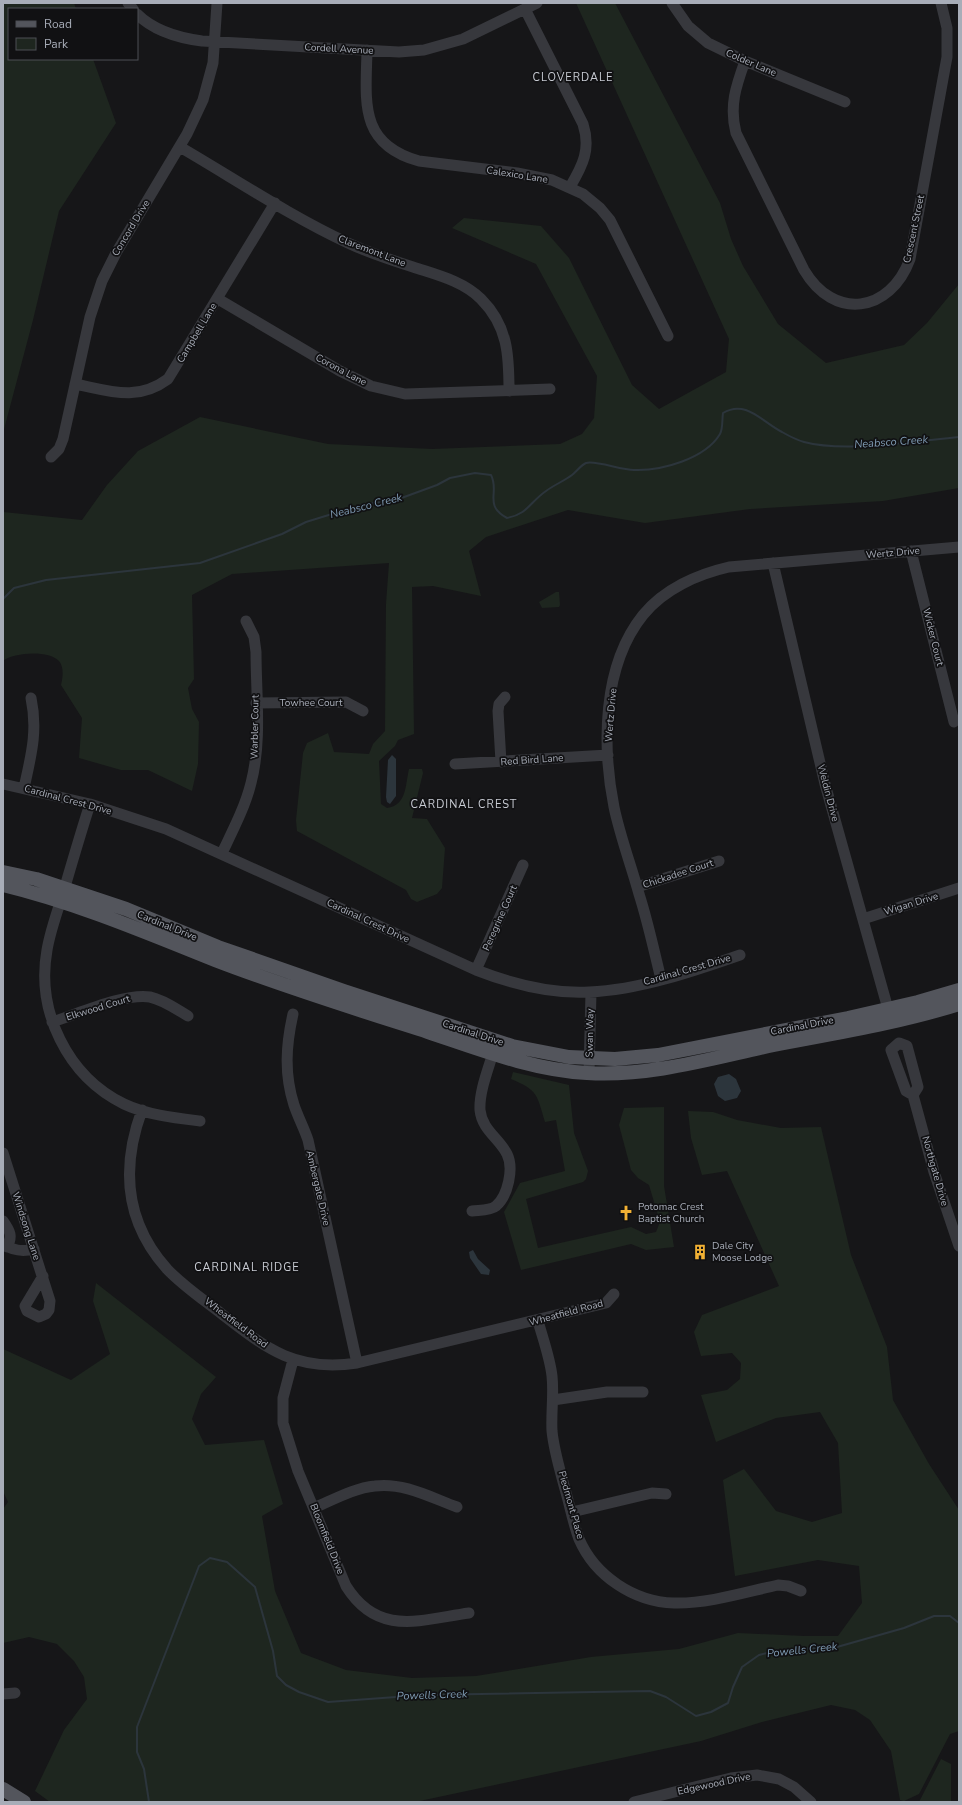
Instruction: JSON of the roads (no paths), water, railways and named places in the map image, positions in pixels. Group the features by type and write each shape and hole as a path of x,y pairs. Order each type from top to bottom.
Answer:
{"main road":[{"name":"Cardinal Drive","path":"3,872 62,894 128,924 263,978 493,1053 531,1064 589,1073 634,1072 677,1065 890,1015 959,990"},
{"name":"Cardinal Drive","path":"3,886 62,894 126,909 247,957 344,991 512,1046 553,1055 590,1059 631,1059 959,1004"},
{"path":"3,1789 24,1802"}],"street":[{"name":"Concord Drive","path":"52,457 59,449 63,439 90,317 102,281 116,253 180,147 195,120 203,100 211,73 216,3"},
{"name":"Cordell Avenue","path":"138,15 149,23 174,35 188,39 214,42 399,52 424,50 445,45 476,34 537,3"},
{"name":"Colder Lane","path":"672,3 683,20 700,38 719,50 844,102"},
{"name":"Crescent Street","path":"745,61 733,99 733,116 736,133 804,270 816,287 830,297 847,303 856,304 874,301 882,297 896,286 904,274 910,259 947,57 947,28 941,3"},
{"path":"525,9 583,124 586,134 586,153 584,162 570,187"},
{"name":"Calexico Lane","path":"367,50 366,106 368,116 376,133 393,149 419,161 517,173 552,180 570,187 593,201 610,220 668,336"},
{"name":"Claremont Lane","path":"180,147 349,244 374,254 450,279 472,291 489,307 503,331 510,391"},
{"name":"Campbell Lane","path":"75,384 128,394 144,392 163,384 171,376 276,203"},
{"name":"Corona Lane","path":"218,299 340,372 385,390 417,395 550,389"},
{"name":"Wertz Drive","path":"661,979 637,887 614,808 608,754 610,704 617,669 630,636 643,614 671,591 700,575 729,567 959,547"},
{"name":"Wicker Court","path":"911,551 954,722"},
{"name":"Weldin Drive","path":"773,563 825,784 890,1015"},
{"name":"Warbler Court","path":"222,853 246,800 251,782 256,747 254,637 246,621"},
{"path":"501,762 498,711 499,704 505,697"},
{"path":"24,788 35,738 35,724 30,698"},
{"name":"Towhee Court","path":"256,702 346,702 363,711"},
{"name":"Red Bird Lane","path":"455,764 608,754"},
{"name":"Cardinal Crest Drive","path":"3,784 90,804 166,829 222,853 476,970 512,982 539,988 591,992 614,989 661,979 740,955"},
{"path":"90,804 50,933 45,968 47,998 52,1022 66,1052 86,1076 111,1097 125,1105 142,1110 200,1121"},
{"name":"Chickadee Court","path":"637,887 719,861"},
{"name":"Peregrine Court","path":"476,970 523,865"},
{"name":"Wigan Drive","path":"862,919 959,888"},
{"name":"Swan Way","path":"589,1073 591,992"},
{"name":"Elkwood Court","path":"52,1022 123,999 140,997 161,1001 188,1016"},
{"name":"Ambergate Drive","path":"293,1014 287,1040 288,1077 295,1106 308,1140 358,1363"},
{"path":"472,1211 491,1208 502,1199 507,1187 510,1164 503,1146 486,1127 480,1110 493,1053"},
{"name":"Northgate Drive","path":"913,1095 941,1196 959,1246"},
{"name":"Wheatfield Road","path":"142,1110 133,1140 129,1169 131,1193 136,1215 147,1242 156,1256 178,1280 252,1338 283,1356 293,1360 322,1365 358,1363 606,1303 614,1294"},
{"name":"Windsong Lane","path":"3,1153 43,1276"},
{"path":"3,1221 11,1234 11,1240 5,1246 19,1251 34,1249"},
{"name":"Piedmont Place","path":"538,1320 552,1374 552,1420 555,1449 572,1512 584,1549 599,1570 622,1587 644,1597 662,1602 687,1603 778,1585 788,1586 801,1591"},
{"name":"Bloomfield Drive","path":"293,1360 283,1398 284,1423 298,1471 346,1586 352,1595 365,1609 384,1619 403,1622 470,1612"},
{"path":"553,1400 607,1392 643,1392"},
{"path":"314,1508 364,1488 386,1485 408,1489 458,1507"},
{"path":"572,1512 652,1492 666,1494"},
{"path":"3,1694 14,1693"},
{"name":"Edgewood Drive","path":"634,1802 731,1778 757,1775 779,1779 794,1787 811,1802"}],"waterway":[{"name":"Neabsco Creek","path":"3,599 14,588 46,580 200,563 282,534 306,522 361,505 396,500 437,485 450,478 475,473 491,475 494,487 494,503 500,513 507,518 520,514 541,495 572,475 586,463 590,462 629,470 645,470 669,466 693,457 713,443 721,432 723,413 731,409 747,410 793,438 804,442 821,445 881,445 959,437"},
{"name":"Powells Creek","path":"149,1802 144,1769 137,1752 137,1727 199,1566 210,1558 227,1562 255,1587 273,1651 277,1676 286,1685 299,1692 328,1702 423,1695 650,1691 666,1697 696,1716 711,1712 728,1703 742,1667 759,1655 779,1650 837,1647 904,1628 934,1616 950,1616 959,1623"}],"place":[{"name":"Potomac Crest Baptist Church","path":"626,1213"},
{"name":"Dale City Moose Lodge","path":"700,1252"}],"district":[{"name":"CLOVERDALE","path":"573,77"},
{"name":"CARDINAL CREST","path":"464,804"},
{"name":"CARDINAL RIDGE","path":"247,1267"}]}
